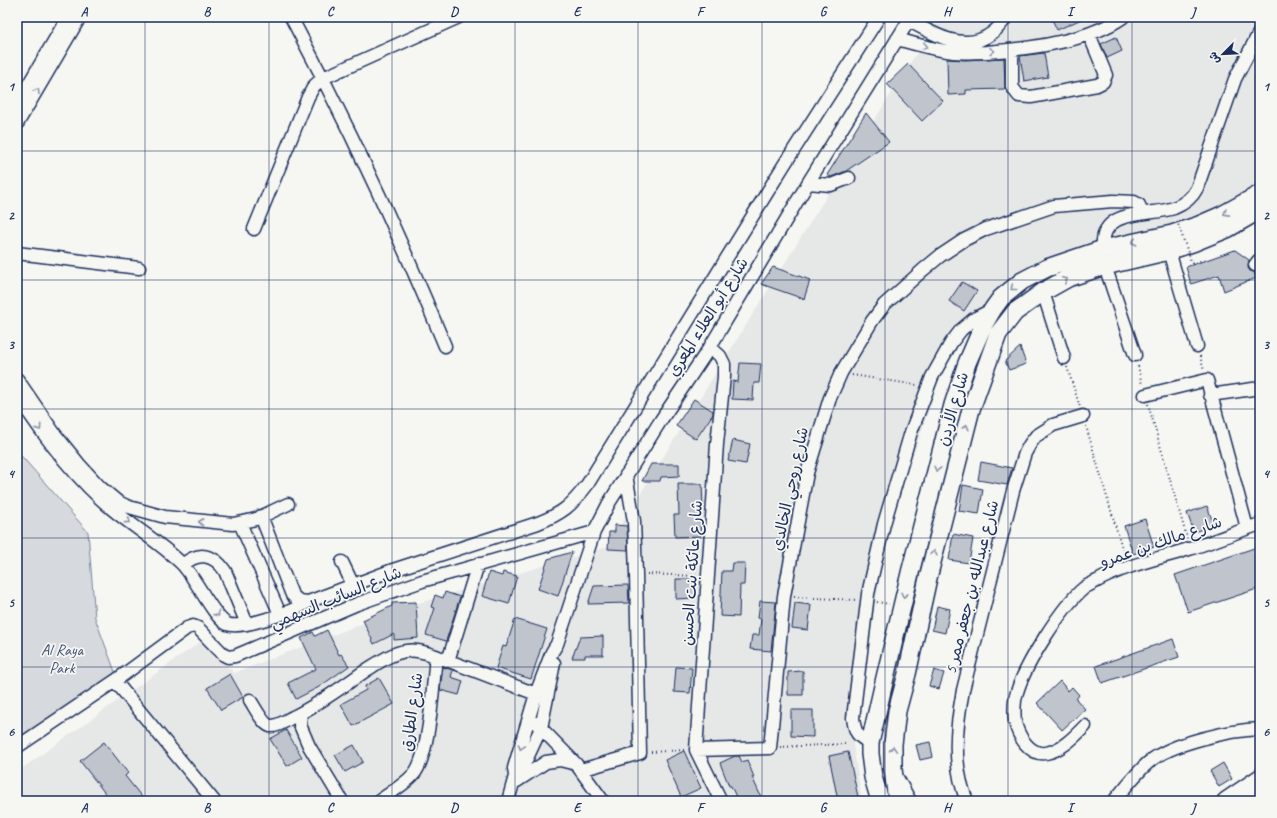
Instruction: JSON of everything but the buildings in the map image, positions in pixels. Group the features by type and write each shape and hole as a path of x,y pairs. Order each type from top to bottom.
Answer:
{"highway":[{"name":"شارع الأردن","path":"899,801 894,783 893,769 897,712 928,578 970,409 998,334 1015,312 1043,292 1104,258 1203,224 1260,194"},
{"name":"شارع الأردن","path":"880,801 870,765 870,743 910,573 953,405 967,363 993,309 1001,298 1022,281 1047,268 1104,258 1169,251 1228,229 1260,210"},
{"path":"910,573 928,578"},
{"path":"1226,801 1260,778"},
{"path":"1255,801 1260,798"}],"street":[{"path":"17,104 68,17"},
{"path":"17,124 80,17"},
{"path":"291,17 324,78 391,218 445,346"},
{"path":"17,396 59,455 95,493 123,518 183,565 191,574 219,618 232,625 247,624 296,609 308,602 390,571 538,523 558,514 574,502 587,485 784,165 879,17"},
{"path":"909,19 958,47 982,39 991,34 1007,17"},
{"path":"897,40 958,47 1012,50 1050,44 1089,34 1106,27 1123,17"},
{"path":"254,229 308,97 314,86 324,78 453,18"},
{"name":"شارع أبو العلاء المعري","path":"514,780 521,771 541,728 557,644 594,532 609,503 710,347 808,183 909,19"},
{"path":"1135,355 1104,258 1103,241 1106,229 1126,216 1141,212 1173,208 1182,204 1192,196 1197,188 1235,78 1260,31"},
{"path":"1012,50 1012,87 1019,96 1031,97 1097,85 1103,82 1106,75 1089,34"},
{"path":"808,183 831,185 849,178"},
{"name":"شارع روحي الخالدي","path":"770,748 784,596 807,473 830,398 841,373 864,334 884,306 923,270 940,256 964,240 986,229 1054,206 1128,201 1137,203 1141,207 1141,212"},
{"path":"1169,251 1197,346"},
{"path":"17,253 139,268"},
{"path":"1043,292 1064,358"},
{"path":"870,743 860,738 855,729 853,718 868,600 884,524 911,432 932,377 942,357 961,330 974,319 993,309"},
{"name":"شارع عاتكة بنت الحسن","path":"696,750 717,444 724,377 724,364 720,356 710,347"},
{"path":"17,379 42,417 66,448 100,487 118,502 140,511 165,517 216,523 240,523 261,516 288,504"},
{"path":"1145,395 1207,380 1247,528"},
{"path":"1210,395 1260,388"},
{"name":"شارع عبدالله بن جعفر ممر 5","path":"967,801 958,770 956,748 957,720 963,690 1013,491 1025,453 1036,436 1053,425 1083,416"},
{"path":"514,780 546,762 560,760 579,767 640,753 634,522 626,475"},
{"path":"261,516 292,595 299,601 308,602"},
{"path":"240,523 280,614"},
{"name":"شارع مالك بن عمرو","path":"1085,726 1063,746 1054,751 1041,754 1032,751 1022,739 1015,722 1015,702 1017,691 1038,649 1068,605 1084,588 1128,567 1190,549 1260,524"},
{"name":"شارع السائب السهمي","path":"115,681 187,628 193,626 198,628 224,655 228,657 235,656 357,604 422,581 594,532"},
{"path":"183,565 188,560 202,556 216,560 225,571 247,624"},
{"path":"342,562 352,585"},
{"path":"448,660 478,564"},
{"name":"شارع أبو العلاء المعري","path":"508,801 514,780 514,768 536,694 552,652 557,644"},
{"path":"250,700 263,720 268,725 273,726 301,713 371,668 396,654 414,650 448,660 536,694"},
{"name":"شارع الطارق","path":"379,801 413,776 419,769 427,740 436,656"},
{"path":"17,747 115,681 214,801"},
{"path":"301,713 300,725 308,746 342,801"},
{"path":"530,717 579,767 600,799"},
{"path":"1114,801 1149,762 1162,753 1178,746 1225,733 1260,729"},
{"path":"721,801 696,750 770,748"},
{"path":"893,769 910,801"}],"path":[{"path":"1177,220 1192,264 1205,259"},
{"path":"1197,346 1207,380"},
{"path":"1135,355 1145,395 1190,549"},
{"path":"1064,358 1128,567"},
{"path":"841,373 928,387"},
{"path":"636,574 708,576"},
{"path":"784,596 868,600 902,606"},
{"path":"770,748 845,744"},
{"path":"640,753 696,750"}],"shaded area":[{"path":"941,17 1260,17 1260,201 1067,261 983,317 946,361 888,527 853,745 862,801 17,801 17,772 203,640 234,673 406,607 607,547 907,68"}],"green space":[{"name":"Al Raya Park","path":"17,451 88,532 95,618 117,677 17,747"}]}
